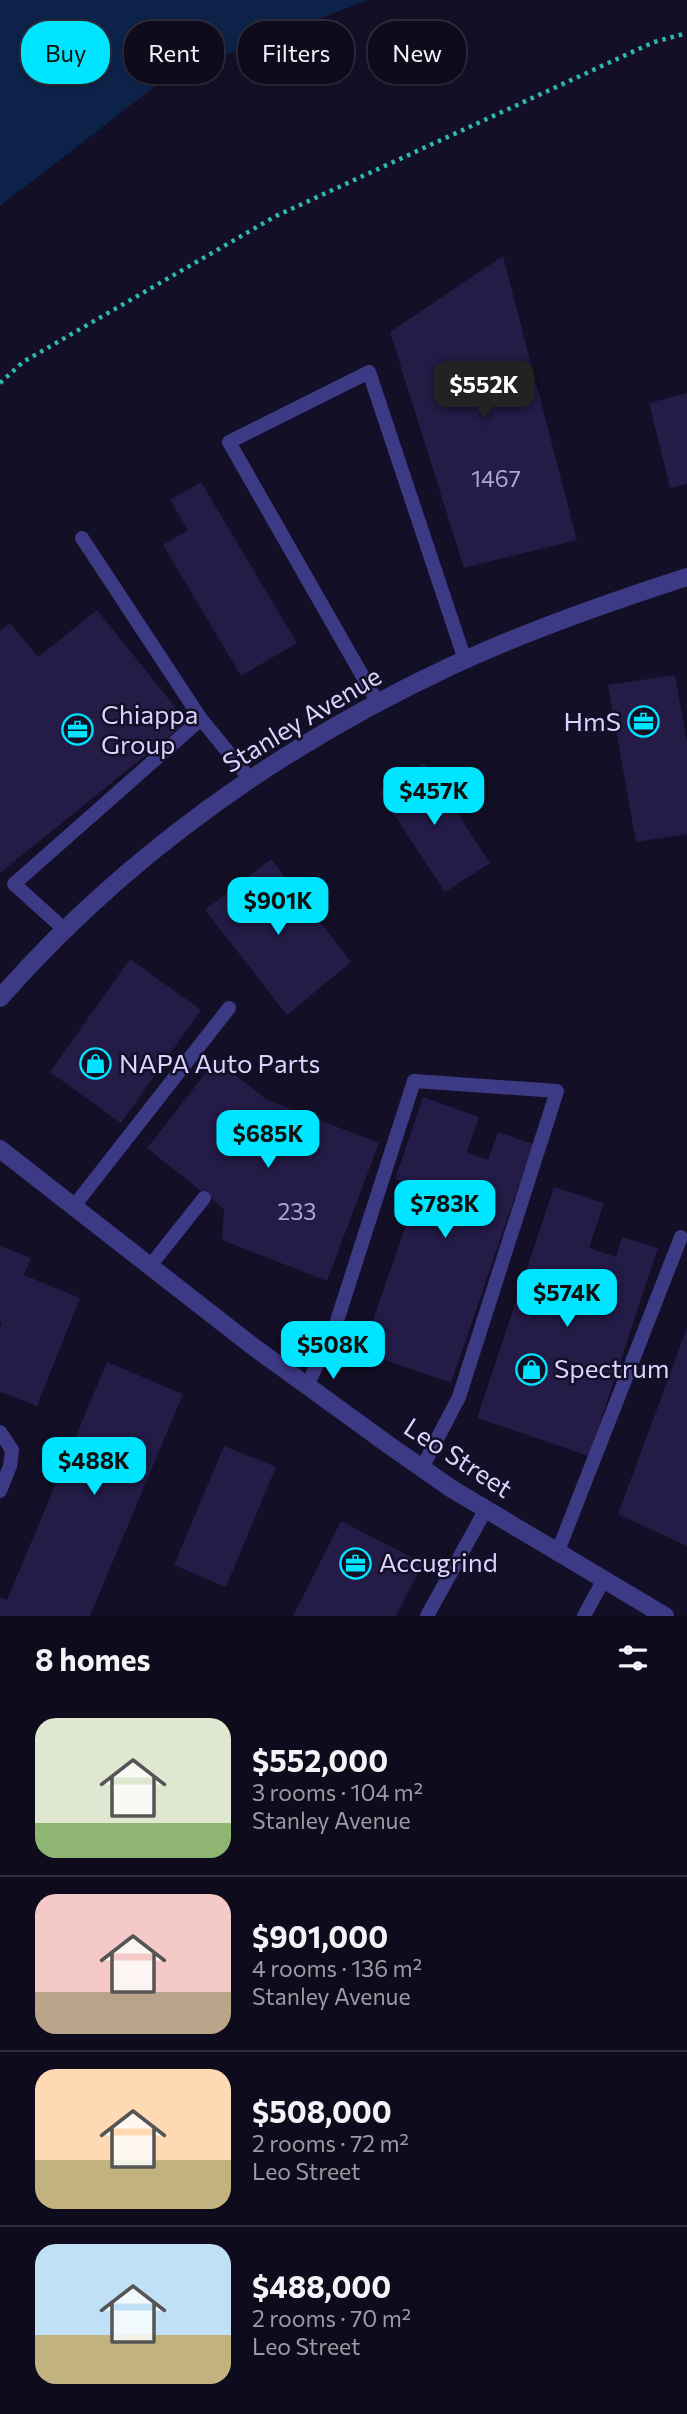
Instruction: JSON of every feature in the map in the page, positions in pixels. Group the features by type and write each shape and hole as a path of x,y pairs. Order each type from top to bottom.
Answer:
{"street":[{"name":"Stanley Avenue","path":"0,998 65,930 133,866 175,832 250,779 378,703 465,660 549,625 687,577"},
{"name":"Leo Street","path":"0,1149 307,1386 422,1468 665,1616"}],"lane":[{"path":"378,703 229,442 369,372 465,660"},
{"path":"82,538 201,719 250,779"},
{"path":"65,930 14,884 201,719"},
{"path":"74,1206 229,1008"},
{"path":"307,1386 335,1324 414,1081 557,1091 458,1397 422,1468"},
{"path":"150,1266 204,1198"},
{"path":"558,1551 681,1237"},
{"path":"0,1432 12,1450 10,1466 0,1491"},
{"path":"427,1616 486,1509"},
{"path":"584,1616 604,1579"}],"path":[{"path":"0,383 23,362 276,216 654,43 687,33"}],"water":[{"path":"0,0 368,0 314,21 238,21 238,50 224,56 224,21 124,21 124,84 158,84 0,206"}],"building":[{"path":"503,256 577,540 464,568 390,332"},
{"path":"687,393 687,484 670,488 649,403"},
{"path":"201,482 297,643 241,676 163,545 188,530 170,500"},
{"path":"97,610 187,722 0,873 0,631 10,623 38,657"},
{"path":"675,675 687,742 687,834 636,842 608,685"},
{"path":"424,763 490,863 445,892 379,792"},
{"path":"271,859 351,962 287,1015 205,910"},
{"path":"130,959 201,1010 121,1123 50,1072"},
{"path":"216,1060 267,1100 379,1143 327,1281 222,1240 224,1209 147,1148"},
{"path":"423,1097 479,1117 467,1152 488,1160 498,1132 533,1144 451,1383 362,1352 419,1187 395,1179"},
{"path":"554,1187 604,1203 589,1248 616,1257 622,1237 658,1248 589,1456 477,1418"},
{"path":"0,1246 31,1258 24,1275 80,1298 37,1406 0,1392"},
{"path":"687,1328 687,1546 618,1514"},
{"path":"107,1362 183,1394 90,1616 0,1616 0,1597 7,1600"},
{"path":"224,1446 276,1467 226,1587 174,1565"},
{"path":"341,1521 423,1563 396,1616 293,1616"}],"place":[{"name":"HmS","path":"644,722"},
{"name":"Chiappa Group","path":"78,730"},
{"name":"NAPA Auto Parts","path":"96,1064"},
{"name":"Spectrum","path":"531,1369"},
{"name":"Accugrind","path":"356,1563"}]}
